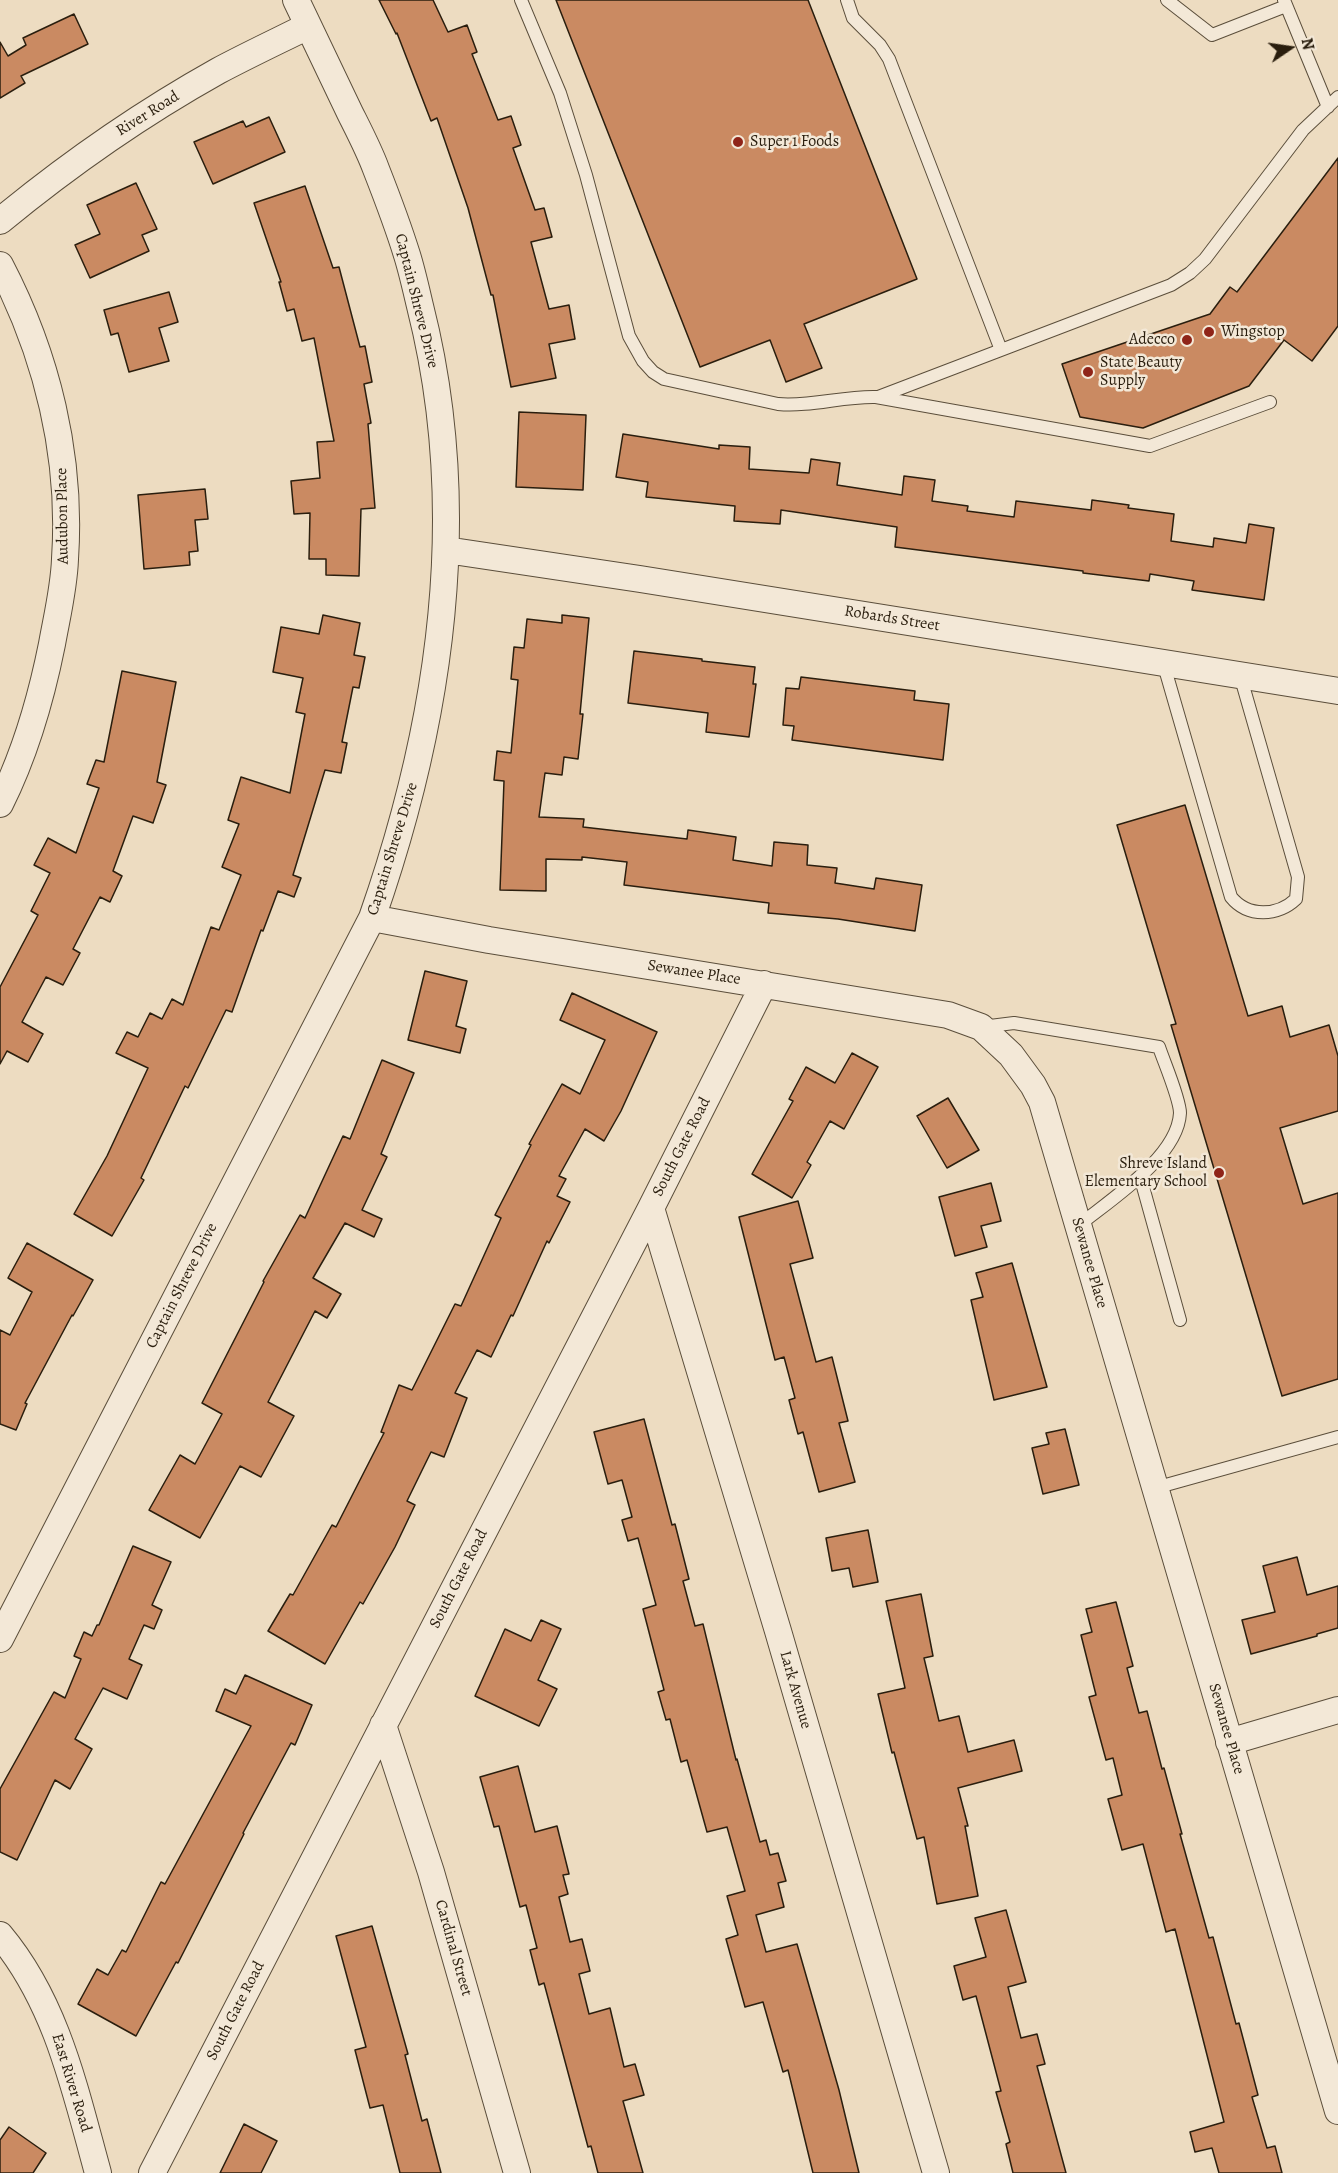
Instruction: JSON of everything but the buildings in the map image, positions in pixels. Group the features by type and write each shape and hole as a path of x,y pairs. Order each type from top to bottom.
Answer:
{"street":[{"name":"Captain Shreve Drive","path":"0,1639 372,918 395,852 421,752 438,649 446,550 447,494 444,442 431,349 408,257 376,167 296,0"},
{"name":"River Road","path":"0,221 35,192 124,128 218,72 308,26"},
{"name":"Audubon Place","path":"0,264 32,333 49,388 62,455 66,525 62,594 46,674 21,754 0,804"},
{"name":"Robards Street","path":"446,550 1338,691"},
{"name":"Sewanee Place","path":"372,918 489,940 948,1015 981,1027 1011,1055 1034,1085 1042,1102 1338,2111"},
{"name":"South Gate Road","path":"152,2173 651,1208 764,984"},
{"name":"Lark Avenue","path":"651,1208 778,1631 936,2173"},
{"path":"1229,1742 1338,1710"},
{"name":"Cardinal Street","path":"383,1725 431,1872 517,2173"},
{"name":"East River Road","path":"0,1935 42,1998 66,2055 98,2173"}],"lane":[{"path":"521,0 560,93 586,175 629,336 643,361 652,372 664,379 778,404 804,405 861,397 876,398 1150,446 1270,402"},
{"path":"846,0 854,18 880,45 889,59 1000,350"},
{"path":"1167,0 1212,35 1285,3 1328,107"},
{"path":"876,398 1171,285 1190,273 1205,259 1303,130 1338,97"},
{"path":"1163,662 1231,897 1244,908 1258,913 1287,907 1296,899 1298,878 1240,675"},
{"path":"981,1027 1014,1023 1159,1047 1180,1110 1178,1128 1157,1161 1078,1226"},
{"path":"1140,1176 1180,1320"},
{"path":"1155,1488 1338,1437"}],"place":[{"name":"Super 1 Foods","path":"738,142"},
{"name":"Wingstop","path":"1209,332"},
{"name":"Adecco","path":"1187,340"},
{"name":"State Beauty Supply","path":"1088,372"},
{"name":"Shreve Island Elementary School","path":"1219,1173"}]}
